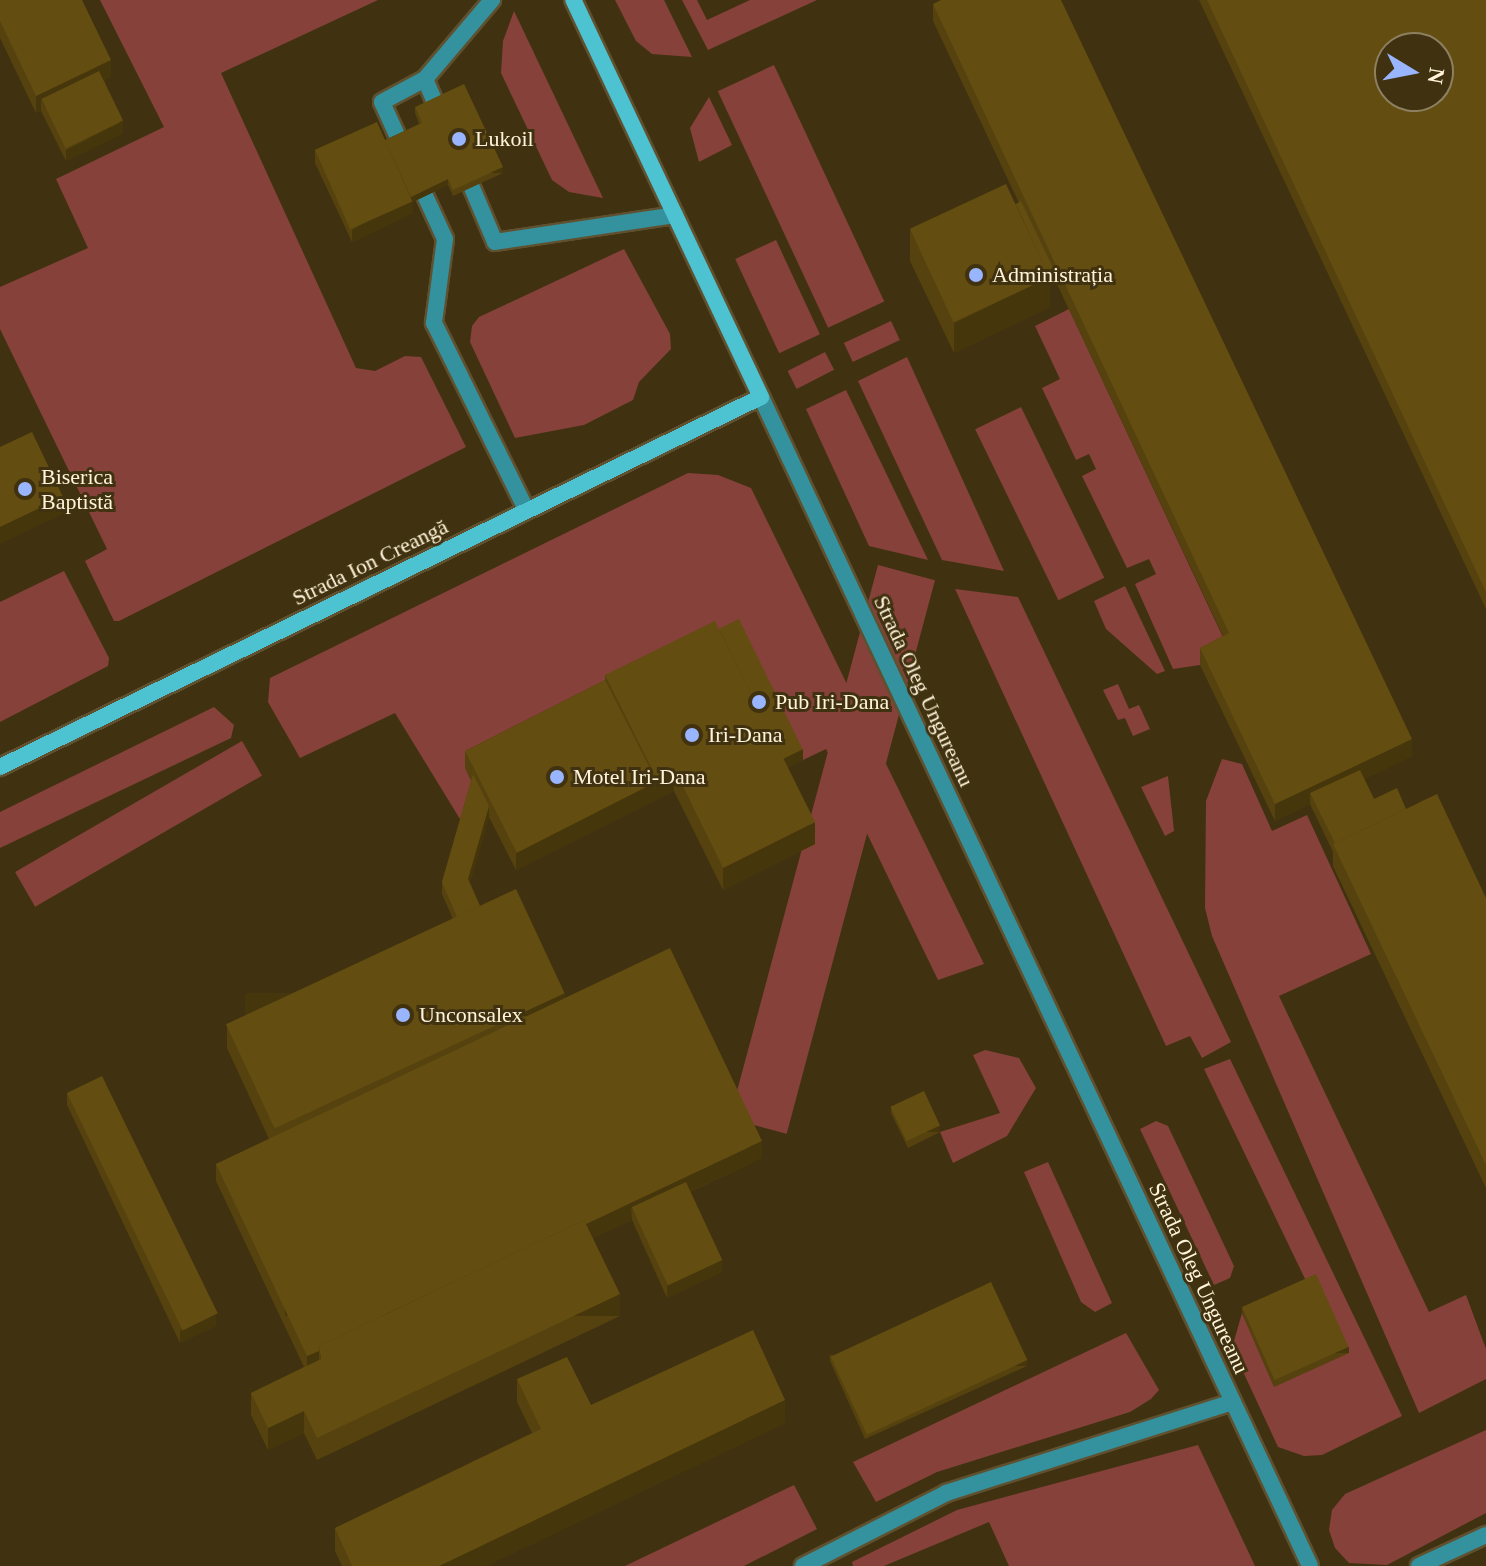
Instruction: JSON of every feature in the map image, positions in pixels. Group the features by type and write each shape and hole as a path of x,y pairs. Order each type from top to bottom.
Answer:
{"street":[{"path":"492,0 425,79 382,102 445,239 434,323 526,509"},
{"name":"Strada Oleg Ungureanu","path":"573,0 1310,1566"},
{"path":"425,79 495,242 675,215"},
{"name":"Strada Ion Creangă","path":"0,767 761,397"},
{"name":"Strada Oleg Ungureanu","path":"803,1566 946,1493 1233,1402"},
{"path":"1419,1566 1486,1535"}],"shaded area":[{"path":"100,0 378,0 221,73 356,368 375,371 405,356 421,357 466,447 119,621 114,621 85,561 107,549 0,329 0,287 88,248 56,179 164,127"},
{"path":"615,0 664,0 692,57 652,54 636,41"},
{"path":"682,0 697,0 707,20 750,0 817,0 708,50"},
{"path":"514,11 603,198 569,192 552,180 501,73 503,41"},
{"path":"774,65 884,302 828,328 718,91"},
{"path":"709,97 732,145 699,162 690,128"},
{"path":"776,240 820,334 779,353 735,259"},
{"path":"624,249 670,334 671,349 639,382 633,400 584,425 515,438 470,342 472,326 479,317"},
{"path":"1069,309 1229,650 1200,665 1173,669 1135,584 1156,574 1149,559 1127,568 1082,476 1096,469 1089,454 1076,460 1042,388 1060,379 1035,326"},
{"path":"891,321 900,340 853,362 844,343"},
{"path":"825,352 834,370 797,389 788,371"},
{"path":"907,357 1004,571 942,560 858,381"},
{"path":"846,390 928,560 869,546 806,409"},
{"path":"1021,407 1104,578 1058,600 975,429"},
{"path":"688,473 718,475 751,488 984,964 938,980 826,749 803,760 473,785 463,824 395,713 300,758 268,702 270,678"},
{"path":"878,565 935,580 787,1134 730,1118"},
{"path":"64,571 109,658 108,666 0,722 0,602"},
{"path":"1125,586 1165,671 1157,674 1106,629 1094,601"},
{"path":"955,589 1018,597 1231,1042 1202,1058 1190,1036 1166,1046"},
{"path":"1118,684 1129,709 1139,705 1150,729 1133,736 1125,718 1118,720 1103,690"},
{"path":"214,707 234,725 231,738 0,848 0,812"},
{"path":"242,741 262,776 35,907 15,872"},
{"path":"1222,759 1242,764 1272,831 1307,815 1371,954 1279,996 1429,1312 1466,1295 1486,1349 1486,1379 1419,1413 1212,936 1205,908 1206,801"},
{"path":"1168,776 1174,831 1165,836 1141,787"},
{"path":"985,1050 1019,1058 1036,1088 1007,1136 953,1163 940,1132 1000,1113 973,1055"},
{"path":"1230,1059 1402,1416 1322,1455 1304,1456 1278,1447 1232,1348 1242,1313 1274,1386 1307,1283 1204,1069"},
{"path":"1156,1121 1168,1126 1234,1266 1230,1278 1214,1285 1140,1129"},
{"path":"1048,1162 1112,1303 1095,1312 1081,1302 1024,1172"},
{"path":"1126,1333 1159,1390 1130,1412 937,1472 876,1502 853,1462"},
{"path":"1486,1430 1486,1513 1387,1565 1349,1563 1335,1548 1329,1530 1332,1510 1345,1494"},
{"path":"1198,1445 1255,1566 1009,1566 989,1522 884,1566 853,1566 852,1562 957,1510"},
{"path":"794,1485 817,1529 744,1566 625,1566"}],"building":[{"path":"0,0 82,0 111,60 36,96 0,21"},
{"path":"941,0 1061,0 1412,739 1275,804 1200,648 1229,633 933,4"},
{"path":"1207,0 1486,0 1486,592"},
{"path":"99,71 123,120 66,148 41,99"},
{"path":"464,84 503,167 453,190 448,179 411,197 385,140 422,123 415,107"},
{"path":"377,122 412,201 350,229 315,150"},
{"name":"Administrația","path":"1006,184 1050,277 953,322 910,229"},
{"path":"1021,201 1057,276 1050,279 1016,204"},
{"name":"Biserica Baptistă","path":"32,432 63,497 0,527 0,447"},
{"path":"739,619 803,749 783,759 719,629"},
{"name":"Iri-Dana","path":"715,621 815,822 723,868 674,768 656,777 605,675"},
{"name":"Motel Iri-Dana","path":"605,680 657,782 517,853 465,751"},
{"path":"1360,770 1374,799 1397,788 1406,809 1335,843 1310,793"},
{"path":"473,774 489,806 468,879 480,906 457,917 442,882"},
{"path":"1437,794 1486,898 1486,1165 1333,844"},
{"path":"516,889 565,993 275,1128 226,1024"},
{"path":"670,948 762,1141 586,1224 584,1220 319,1346 319,1351 307,1356 216,1164"},
{"path":"102,1076 218,1313 183,1330 67,1093"},
{"path":"924,1091 940,1125 907,1141 890,1107"},
{"path":"686,1182 722,1260 668,1285 632,1207"},
{"path":"584,1220 620,1294 317,1438 304,1411 268,1428 251,1393 321,1359 319,1346"},
{"path":"1316,1274 1349,1347 1275,1380 1242,1307"},
{"path":"991,1282 1027,1360 867,1435 831,1357"},
{"path":"753,1330 785,1400 439,1566 352,1566 335,1528 541,1429 517,1379 567,1357 591,1405"}],"place":[{"name":"Lukoil","path":"459,139"},
{"name":"Administrația","path":"976,275"},
{"name":"Biserica Baptistă","path":"25,489"},
{"name":"Pub Iri-Dana","path":"759,702"},
{"name":"Iri-Dana","path":"692,735"},
{"name":"Motel Iri-Dana","path":"557,777"},
{"name":"Unconsalex","path":"403,1015"}]}
